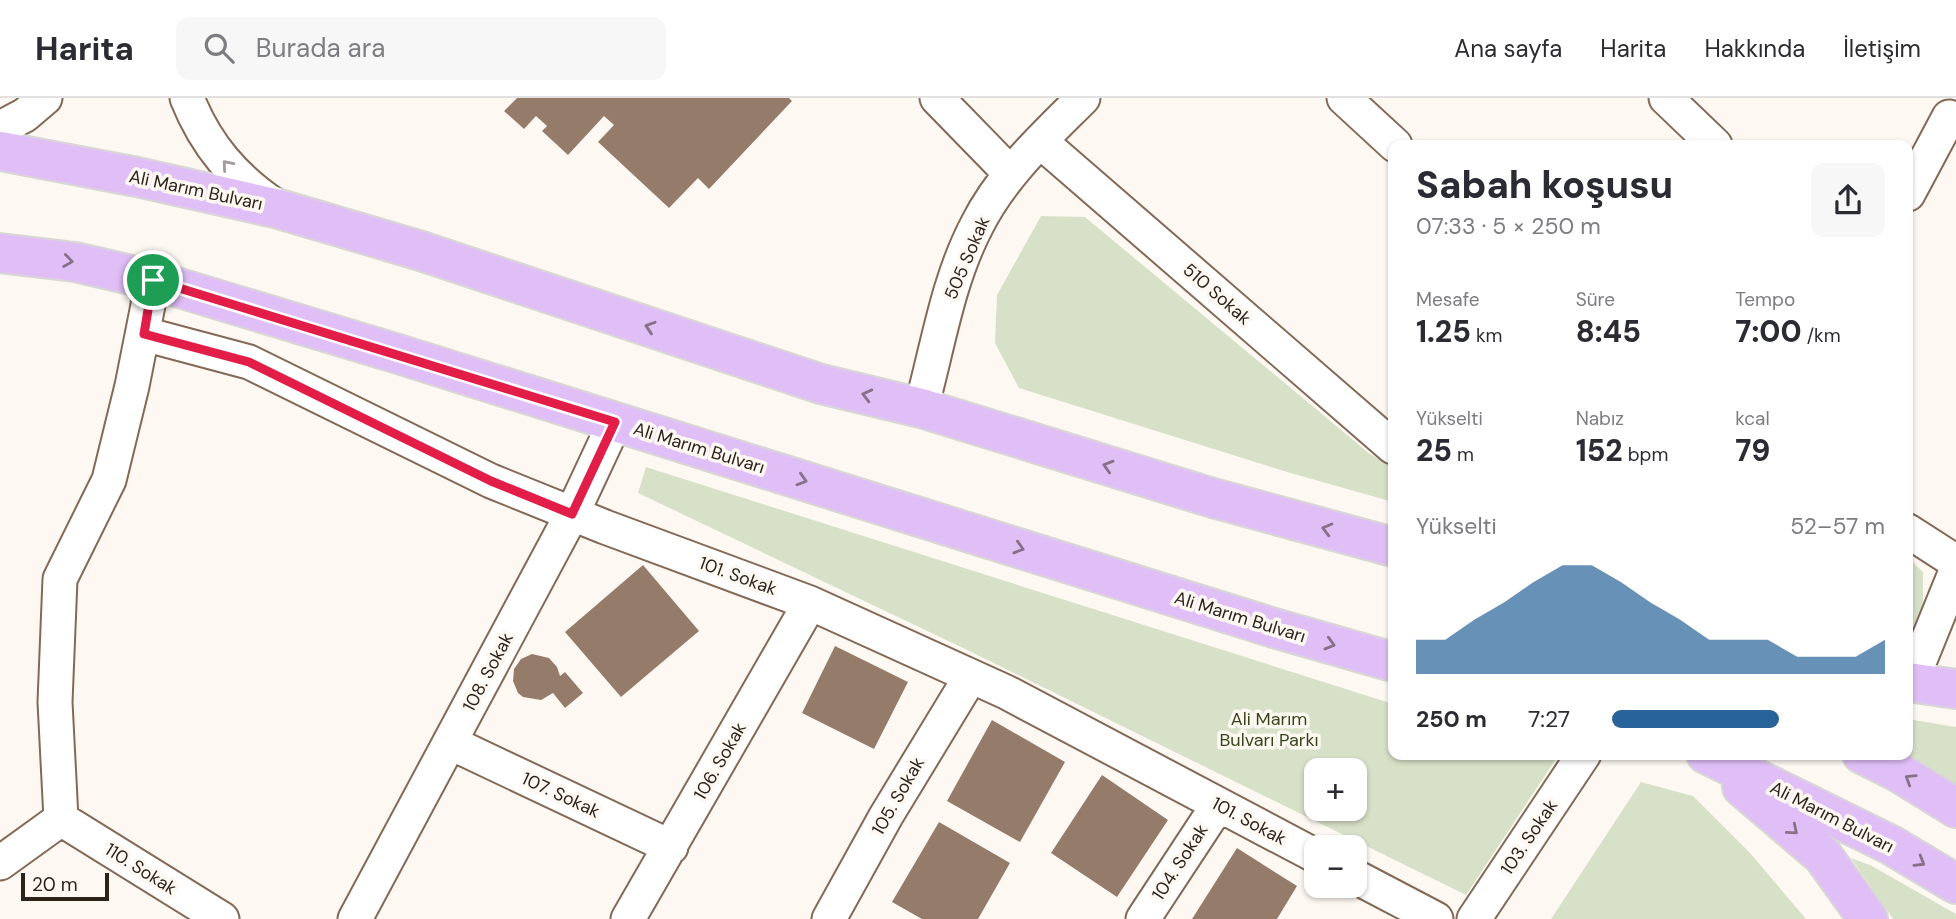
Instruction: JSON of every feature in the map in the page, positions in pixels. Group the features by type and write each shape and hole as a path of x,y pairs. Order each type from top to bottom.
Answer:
{"main road":[{"name":"Ali Marım Bulvarı","path":"0,151 137,177 279,209 421,251 821,384 921,408 1213,498 1388,546"},
{"name":"Ali Marım Bulvarı","path":"0,253 75,262 153,280 1261,624 1388,661"},
{"path":"1913,683 1956,689"},
{"path":"1712,760 1823,856 1868,919"},
{"name":"Ali Marım Bulvarı","path":"1717,760 1891,845 1956,884"},
{"path":"1874,760 1956,808"}],"street":[{"path":"0,128 24,115 45,98"},
{"path":"187,98 214,151 236,176 279,209"},
{"path":"937,98 1010,173"},
{"name":"505 Sokak","path":"921,408 949,292 977,224 1010,173 1083,98"},
{"path":"1344,98 1390,140"},
{"path":"1667,98 1710,140"},
{"path":"1913,154 1952,113"},
{"path":"1913,185 1952,113"},
{"name":"510 Sokak","path":"1040,141 1388,443"},
{"path":"0,863 61,819 55,702 60,579 109,480 144,334 153,280"},
{"name":"101. Sokak","path":"144,334 249,362 491,481 810,603 1006,692 1304,850"},
{"name":"108. Sokak","path":"355,919 572,514 615,422"},
{"path":"1913,534 1956,562"},
{"path":"1913,673 1956,571"},
{"name":"106. Sokak","path":"628,919 810,603"},
{"name":"105. Sokak","path":"829,919 886,816 971,676"},
{"name":"107. Sokak","path":"451,743 671,848"},
{"name":"103. Sokak","path":"1474,919 1580,760"},
{"name":"104. Sokak","path":"1143,919 1217,805"},
{"name":"110. Sokak","path":"61,819 222,919"},
{"path":"1367,883 1436,919"}],"green space":[{"path":"1041,216 1085,217 1370,454 1388,464 1388,501 1287,472 1019,388 995,343 997,295"},
{"name":"Ali Marım Bulvarı Parkı","path":"646,467 1388,702 1388,760 1555,760 1466,895 1367,846 1367,835 1344,835 1315,821 1367,821 1367,758 1304,758 1304,815 638,493"},
{"path":"1913,562 1923,572 1923,620 1913,632"},
{"path":"1913,720 1956,727 1956,785 1912,760"},
{"path":"1641,782 1693,796 1750,853 1806,919 1551,919"},
{"path":"1851,858 1872,866 1956,914 1956,919 1893,919"}],"building":[{"path":"517,98 789,98 792,101 709,189 698,178 669,208 598,142 614,125 604,116 568,155 542,131 547,126 536,116 524,129 504,111"},
{"path":"643,565 699,631 621,697 565,632"},
{"path":"835,646 908,682 874,749 802,713"},
{"path":"532,654 549,658 557,667 560,676 565,672 583,693 565,708 553,693 541,700 523,697 518,693 513,681 514,669 521,659"},
{"path":"992,720 1065,762 1020,842 947,801"},
{"path":"1102,775 1168,820 1117,897 1051,853"},
{"path":"939,822 1010,863 978,919 922,919 892,902"},
{"path":"1237,848 1297,886 1277,919 1192,919"}],"route":[{"path":"153,280 615,422 572,514 491,481 249,362 144,334 153,280"}]}
